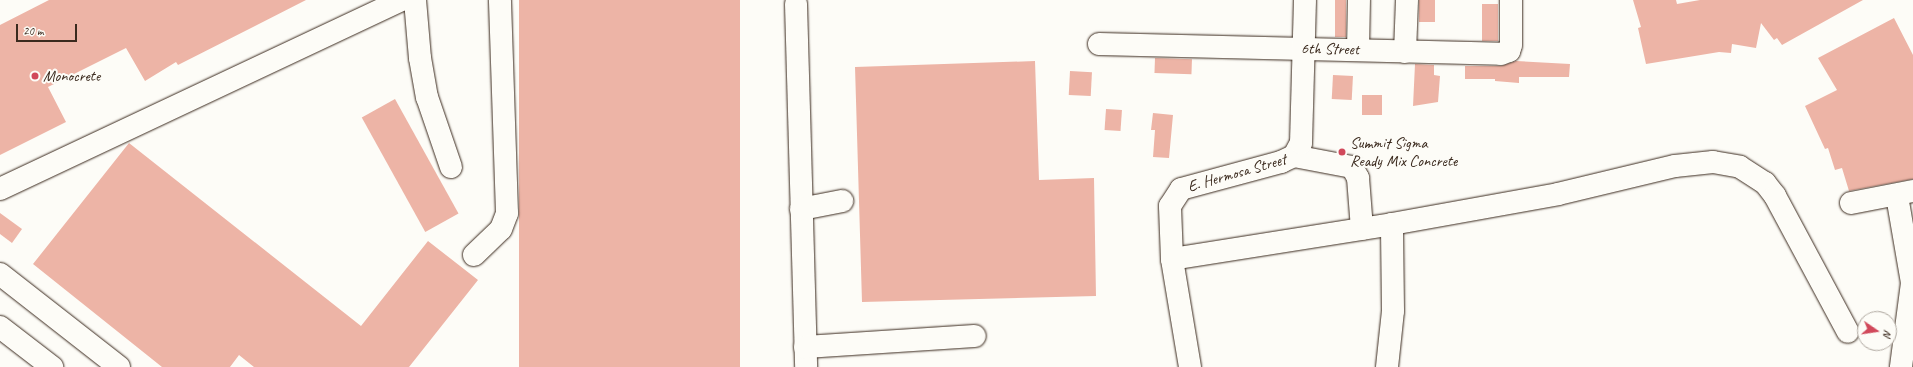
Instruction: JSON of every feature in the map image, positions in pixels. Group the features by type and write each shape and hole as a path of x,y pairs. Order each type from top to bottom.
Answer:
{"street":[{"path":"0,189 401,0"},
{"path":"415,0 420,58 427,97 451,167"},
{"path":"474,255 501,229 507,213 500,0"},
{"name":"E. Hermosa Street","path":"1190,367 1172,258 1170,206 1181,189 1281,162 1294,156 1301,143 1305,0"},
{"path":"1358,50 1359,0"},
{"path":"1405,52 1407,0"},
{"name":"6th Street","path":"1099,44 1469,54 1509,51 1511,0"},
{"path":"796,4 806,357 975,336"},
{"path":"1294,156 1352,167 1358,178 1362,229"},
{"path":"1172,258 1392,224 1558,194 1675,166 1713,162 1740,167 1764,183 1775,196 1848,332"},
{"path":"1851,203 1905,193 1912,283 1901,367"},
{"path":"801,209 842,200"},
{"path":"1387,367 1393,311 1392,224"},
{"path":"0,274 119,367"},
{"path":"0,327 52,367"}],"building":[{"name":"Monocrete","path":"49,0 306,0 178,65 176,62 145,81 126,48 48,87 66,122 0,155 0,25"},
{"path":"519,0 740,0 740,367 519,367"},
{"path":"1335,0 1346,0 1346,37 1335,37"},
{"path":"1419,0 1435,0 1435,22 1419,22"},
{"path":"1633,0 1676,0 1677,4 1700,0 1863,0 1782,45 1777,38 1774,40 1761,23 1756,48 1732,44 1731,53 1719,52 1646,64 1638,28 1641,27"},
{"path":"1482,4 1498,4 1498,41 1482,41"},
{"path":"1894,18 1913,55 1913,179 1849,191 1842,168 1835,170 1828,148 1825,149 1805,106 1837,90 1818,58"},
{"path":"1155,58 1192,59 1191,74 1154,73"},
{"path":"1035,61 1039,180 1094,178 1096,296 862,302 855,67"},
{"path":"1516,61 1570,64 1569,77 1519,77 1519,83 1495,81 1495,79 1465,79 1465,66 1501,66"},
{"path":"1415,64 1434,65 1434,75 1440,76 1438,102 1413,106"},
{"path":"1070,71 1092,72 1091,96 1069,95"},
{"path":"1333,75 1353,76 1352,100 1332,99"},
{"path":"1362,95 1382,95 1382,115 1362,115"},
{"path":"395,99 459,214 425,232 362,117"},
{"path":"1106,109 1122,110 1120,131 1105,130"},
{"path":"1153,113 1173,115 1169,158 1153,157 1155,130 1151,130"},
{"path":"129,143 361,326 428,241 478,280 409,367 254,367 239,355 230,367 162,367 33,264"},
{"path":"0,213 22,229 12,243 0,234"}],"place":[{"name":"Monocrete","path":"35,76"},
{"name":"Summit Sigma Ready Mix Concrete","path":"1342,152"}]}
